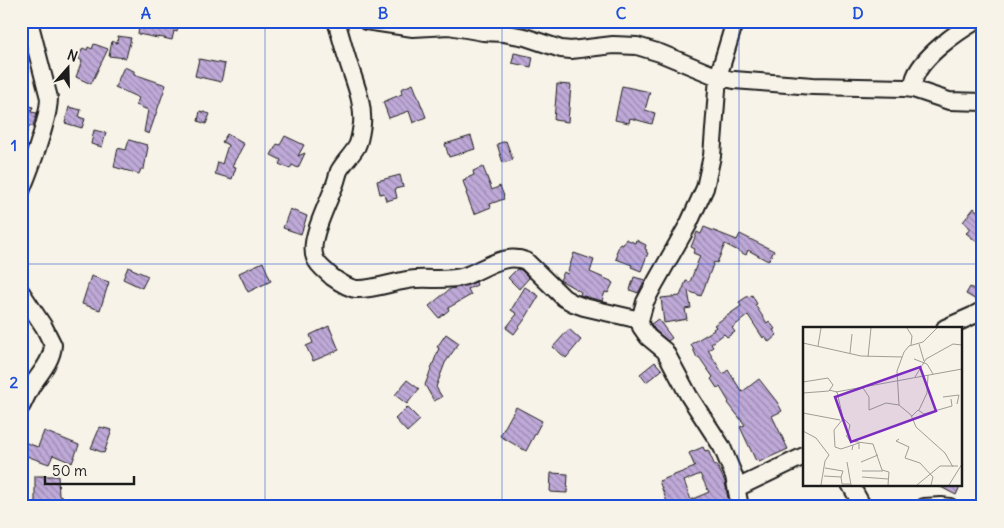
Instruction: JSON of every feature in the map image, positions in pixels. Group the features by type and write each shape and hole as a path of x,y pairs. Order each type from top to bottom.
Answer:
{"street":[{"path":"21,191 36,153 49,105 49,98 29,21"},
{"path":"336,21 356,85 362,124 357,147 339,172 314,237 314,256 317,262 333,278 346,286 356,289 380,287 394,282 415,279 442,279 463,276 499,261 519,258 526,261 564,298 584,307 640,320"},
{"path":"366,21 413,28 449,26 525,37 561,49 571,50 612,46 637,46 660,53 718,77 734,80 813,86 913,89 949,101 983,102"},
{"path":"735,21 718,77 712,156 705,188 688,225 645,302 640,320 641,327 648,338 665,351 689,396 722,448 734,476 740,507"},
{"path":"913,89 915,77 922,65 963,28 976,21"},
{"path":"21,292 44,327 53,345 50,358 34,382 21,407"},
{"path":"947,327 983,310"},
{"path":"737,488 803,456"},
{"path":"851,486 863,507"},
{"path":"924,507 950,507"}],"building":[{"path":"140,21 179,21 177,32 174,31 172,40 138,34"},
{"path":"118,36 131,38 126,58 109,56 112,41 117,43"},
{"path":"94,44 108,49 91,84 76,77 82,61 78,58 83,48 87,50 88,47 92,49"},
{"path":"514,53 533,57 531,67 512,63"},
{"path":"199,59 225,64 221,82 195,76"},
{"path":"124,67 134,71 134,74 166,85 149,134 144,132 148,110 136,105 139,98 115,87"},
{"path":"413,84 426,117 413,123 409,111 389,118 383,102 402,94 401,89"},
{"path":"557,84 571,85 568,122 554,120"},
{"path":"622,86 650,92 645,110 655,113 652,124 630,118 629,123 615,120"},
{"path":"21,103 33,107 31,112 37,113 33,126 29,126 23,145 21,145"},
{"path":"69,107 81,110 79,117 85,119 82,128 65,123"},
{"path":"200,111 210,114 206,124 198,121"},
{"path":"94,130 106,133 102,147 91,144"},
{"path":"227,134 244,144 232,166 236,167 232,179 215,174 218,162 222,164 228,145 222,142"},
{"path":"285,136 304,145 298,156 305,153 298,168 292,165 290,169 279,164 281,160 271,155 277,144 280,145"},
{"path":"471,136 475,149 449,157 445,144"},
{"path":"129,140 147,145 148,147 144,169 141,169 139,174 114,167 118,148 126,150"},
{"path":"506,141 513,160 503,163 497,144"},
{"path":"483,167 492,190 500,186 504,199 490,204 491,207 474,214 463,181 474,175 473,171"},
{"path":"400,175 403,187 395,189 397,198 386,201 384,193 380,194 377,181"},
{"path":"974,208 983,216 983,247 966,233 971,229 963,222"},
{"path":"290,209 307,216 301,234 283,228"},
{"path":"704,227 737,240 740,234 774,251 768,261 748,250 746,255 725,244 717,263 714,262 701,296 688,291 691,308 685,309 687,319 664,323 661,298 680,296 686,281 690,282 700,256 693,253 695,249 691,247 697,232 701,234"},
{"path":"626,239 635,243 636,240 646,245 645,249 648,253 641,271 631,267 632,265 616,259 618,254 616,253 620,244 623,245"},
{"path":"574,253 594,260 590,272 613,283 608,293 605,292 602,301 580,295 581,292 560,280 564,272 567,274"},
{"path":"263,262 271,281 248,292 239,273"},
{"path":"128,267 148,276 142,288 123,279"},
{"path":"517,269 521,270 529,278 519,289 508,278"},
{"path":"91,276 109,282 100,310 82,304"},
{"path":"634,277 645,280 638,293 630,290"},
{"path":"476,282 477,285 468,289 471,295 448,308 449,310 439,318 429,306 450,289"},
{"path":"525,287 539,296 514,334 506,328 517,314 511,310"},
{"path":"970,287 983,294 980,301 966,294"},
{"path":"752,295 757,304 755,305 767,323 769,321 775,329 773,330 777,335 769,342 765,336 763,338 748,315 732,328 735,332 727,337 724,334 711,344 713,347 708,350 723,374 728,370 742,392 759,379 782,411 772,416 788,449 759,462 758,460 756,461 740,427 745,425 728,403 720,387 717,388 711,379 713,377 699,357 697,358 691,344 714,330 716,327 714,325 741,306 739,302"},
{"path":"658,319 672,338 668,341 651,324"},
{"path":"329,326 339,350 313,361 306,346 313,343 310,335"},
{"path":"569,329 581,340 566,358 553,347"},
{"path":"446,334 459,343 445,363 436,387 442,397 434,401 425,385 439,348 437,347"},
{"path":"655,362 662,370 646,382 640,374"},
{"path":"407,380 419,389 407,404 395,395"},
{"path":"407,407 420,420 407,432 395,419"},
{"path":"516,407 542,421 526,451 500,436"},
{"path":"100,427 112,430 104,453 91,448"},
{"path":"44,431 79,445 72,463 53,455 49,464 21,454 21,441 38,447"},
{"path":"703,447 705,451 708,450 725,482 729,504 723,507 716,507 713,501 700,507 669,507 659,481 695,467 689,453","holes":["700,474 709,492 691,500 684,481"]},
{"path":"551,473 568,474 567,493 550,492"},
{"path":"35,476 58,476 59,496 85,505 85,507 35,507"},
{"path":"939,486 960,486 956,495"}]}
